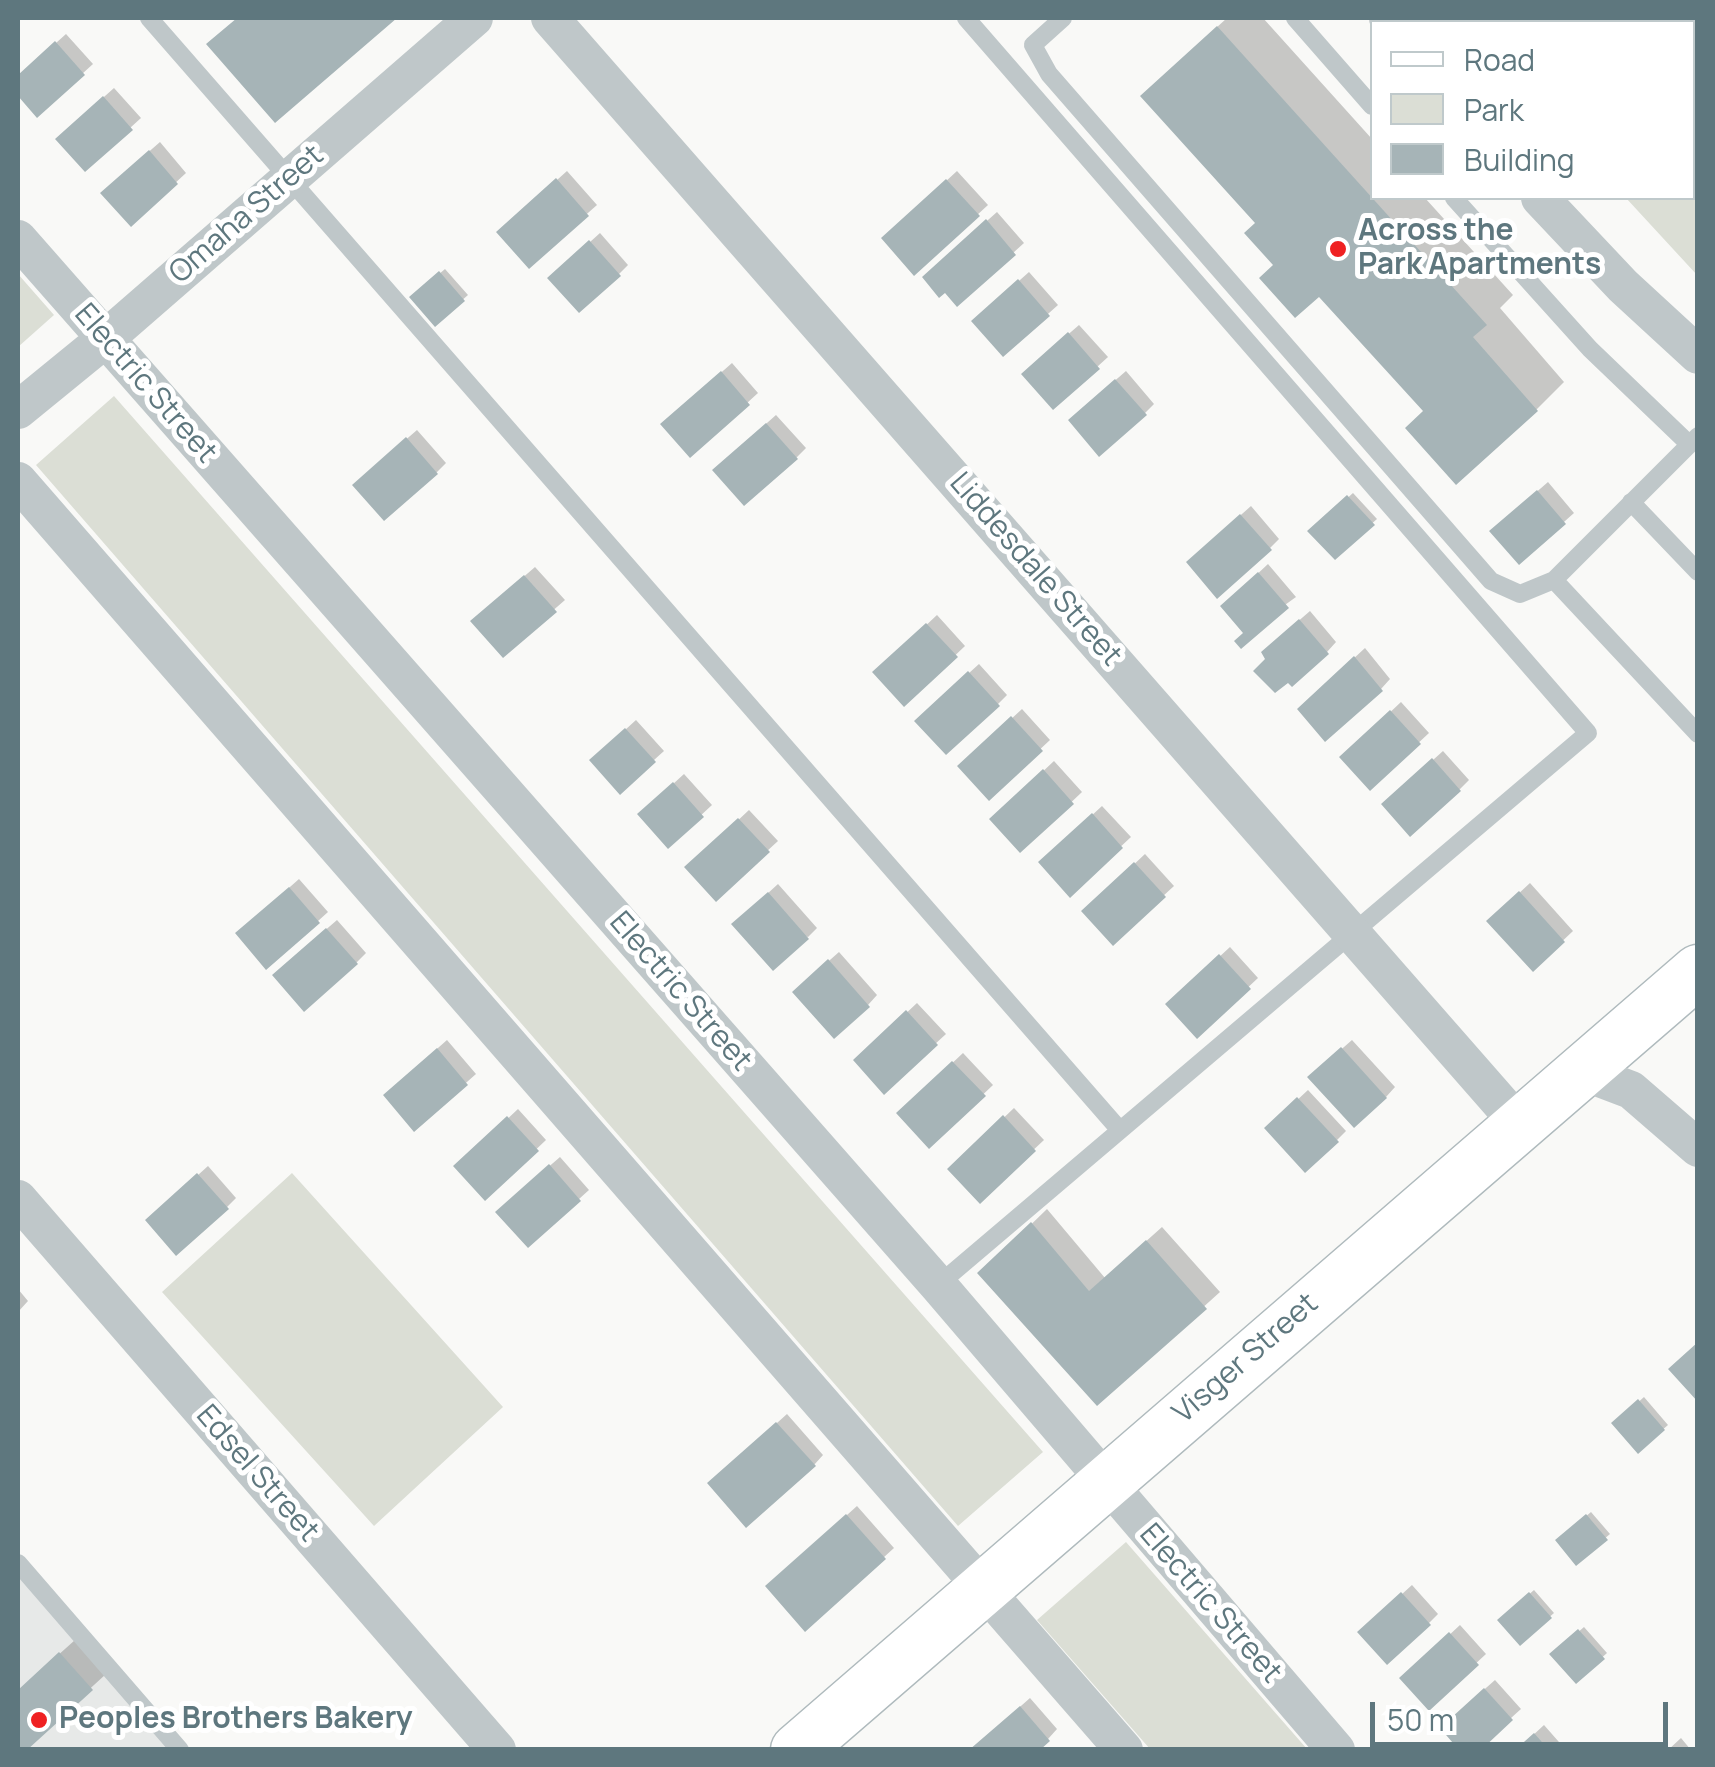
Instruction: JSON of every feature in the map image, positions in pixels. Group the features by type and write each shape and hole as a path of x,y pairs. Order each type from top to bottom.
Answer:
{"street":[{"name":"Omaha Street","path":"18,410 106,339 474,18"},
{"name":"Liddesdale Street","path":"550,18 1519,1124"},
{"path":"1542,200 1623,286 1698,354"},
{"name":"Electric Street","path":"18,239 938,1284 1336,1750"},
{"path":"18,481 1124,1750"},
{"name":"Visger Street","path":"810,1746 984,1589 1698,971"},
{"path":"1582,1071 1631,1090 1698,1148"},
{"name":"Edsel Street","path":"18,1199 497,1750"}],"lane":[{"path":"149,18 1118,1128"},
{"path":"938,1284 1588,734 966,18"},
{"path":"1061,18 1033,45 1050,74 1491,581 1520,594 1554,580 1693,440 1590,349 1456,200"},
{"path":"1296,18 1370,104"},
{"path":"1632,502 1698,572"},
{"path":"1554,580 1698,734"},
{"path":"18,1563 180,1750"}],"shaded area":[{"path":"18,1563 180,1749 18,1749"}],"green space":[{"path":"1468,18 1697,18 1697,275 1628,200 1695,200 1695,20"},
{"path":"18,274 54,315 18,347"},
{"path":"114,396 1043,1452 958,1526 36,465"},
{"path":"292,1173 503,1407 374,1526 162,1292"},
{"path":"1126,1542 1307,1749 1150,1749 1037,1620"}],"building":[{"path":"237,18 397,18 275,123 206,44"},
{"name":"Across the Park Apartments","path":"1217,26 1370,195 1370,200 1374,200 1487,325 1473,337 1538,411 1456,485 1405,428 1423,411 1319,297 1295,318 1259,278 1273,265 1244,233 1255,223 1140,96"},
{"path":"55,41 85,75 37,118 18,96 18,75"},
{"path":"103,96 133,130 85,172 55,139"},
{"path":"149,150 178,184 131,227 100,193"},
{"path":"556,178 589,216 529,269 496,232"},
{"path":"946,179 980,216 914,276 881,238"},
{"path":"986,219 1016,255 957,307 945,293 939,298 922,277"},
{"path":"589,240 621,276 579,313 547,278"},
{"path":"439,271 465,301 435,327 409,297"},
{"path":"1018,279 1050,316 1003,357 971,321"},
{"path":"1068,332 1100,369 1053,410 1021,374"},
{"path":"721,371 750,405 690,458 660,424"},
{"path":"1115,379 1147,415 1099,457 1068,420"},
{"path":"766,423 798,459 744,506 712,470"},
{"path":"406,437 438,474 384,521 352,485"},
{"path":"1537,490 1566,524 1519,565 1489,531"},
{"path":"1347,495 1375,525 1335,560 1307,531"},
{"path":"1240,514 1272,550 1217,599 1186,562"},
{"path":"1258,572 1289,608 1241,649 1234,641 1243,633 1220,606"},
{"path":"524,575 557,612 503,658 470,621"},
{"path":"1299,619 1329,654 1292,687 1288,683 1275,693 1253,671 1265,659 1261,652"},
{"path":"926,623 958,657 904,707 872,672"},
{"path":"1354,656 1383,691 1325,742 1297,709"},
{"path":"968,671 1000,706 946,755 914,721"},
{"path":"1390,710 1421,744 1370,791 1339,757"},
{"path":"1011,716 1043,751 989,801 957,766"},
{"path":"625,728 656,762 620,795 589,760"},
{"path":"1432,758 1461,791 1410,837 1381,804"},
{"path":"1043,769 1074,804 1020,853 989,819"},
{"path":"673,782 704,817 668,849 637,814"},
{"path":"1092,813 1123,848 1070,898 1038,862"},
{"path":"738,818 770,852 716,902 684,867"},
{"path":"1134,862 1166,897 1113,946 1081,911"},
{"path":"289,887 320,923 266,970 235,933"},
{"path":"1519,891 1565,942 1533,972 1486,921"},
{"path":"768,892 809,939 773,971 731,924"},
{"path":"326,928 358,964 304,1012 272,975"},
{"path":"1219,954 1251,989 1197,1039 1165,1004"},
{"path":"828,959 870,1007 834,1039 792,992"},
{"path":"906,1010 938,1045 884,1095 853,1060"},
{"path":"1341,1047 1387,1098 1354,1128 1307,1077"},
{"path":"437,1048 468,1085 414,1132 383,1095"},
{"path":"952,1061 986,1096 929,1149 896,1113"},
{"path":"1297,1097 1339,1142 1305,1173 1264,1128"},
{"path":"1003,1115 1036,1151 980,1204 947,1169"},
{"path":"507,1116 539,1151 485,1201 453,1166"},
{"path":"549,1164 581,1201 528,1248 495,1212"},
{"path":"197,1173 229,1209 176,1256 145,1220"},
{"path":"1031,1222 1089,1291 1146,1240 1207,1309 1097,1406 977,1273"},
{"path":"1698,1342 1698,1402 1668,1369"},
{"path":"1638,1399 1665,1430 1638,1454 1611,1423"},
{"path":"776,1422 816,1466 746,1528 707,1483"},
{"path":"846,1514 886,1559 805,1632 765,1586"},
{"path":"1586,1514 1608,1540 1576,1566 1555,1540"},
{"path":"1401,1592 1431,1625 1387,1665 1357,1632"},
{"path":"1529,1592 1552,1618 1520,1646 1497,1620"},
{"path":"1578,1629 1605,1659 1576,1684 1549,1654"},
{"path":"1449,1632 1479,1665 1429,1711 1399,1678"},
{"name":"Peoples Brothers Bakery","path":"59,1652 93,1690 27,1750 18,1750 18,1690"},
{"path":"1484,1688 1513,1720 1481,1750 1459,1750 1440,1728"},
{"path":"1020,1706 1050,1741 1040,1750 969,1750"},
{"path":"1534,1733 1549,1750 1515,1750"}],"place":[{"name":"Across the Park Apartments","path":"1338,249"},
{"name":"Peoples Brothers Bakery","path":"39,1720"}]}
